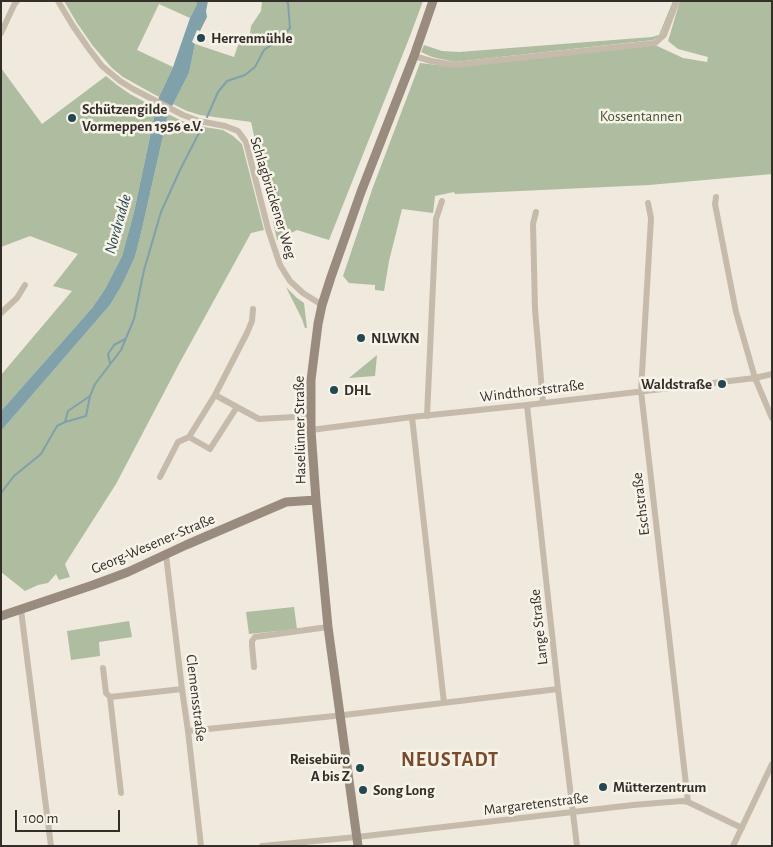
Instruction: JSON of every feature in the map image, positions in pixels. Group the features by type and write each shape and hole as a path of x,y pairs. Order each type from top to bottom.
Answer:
{"street":[{"path":"1,33 16,1"},
{"name":"Schlagbrückener Weg","path":"58,1 73,26 102,66 120,81 183,115 238,131 246,142 268,229 280,265 290,281 303,293 322,305"},
{"name":"Haselünner Straße","path":"358,841 328,627 316,500 311,380 322,305 358,202 433,1"},
{"path":"414,56 455,65 655,43 664,36 677,1"},
{"path":"716,197 715,204 736,312 755,378 772,418"},
{"path":"427,416 436,218 442,201"},
{"name":"Eschstraße","path":"648,203 651,218 640,391 688,802"},
{"path":"536,212 533,224 535,300 543,403"},
{"path":"1,313 17,298 25,285"},
{"path":"160,477 178,442 189,437 215,395 252,322 253,309"},
{"name":"Windthorststraße","path":"312,430 755,378 772,374"},
{"path":"215,395 259,419 311,416"},
{"name":"Lange Straße","path":"526,405 577,846"},
{"path":"189,437 210,449 237,407"},
{"path":"412,417 444,703"},
{"name":"Georg-Wesener-Straße","path":"1,616 128,572 286,502 316,500"},
{"name":"Clemensstraße","path":"166,554 201,846"},
{"path":"21,610 52,846"},
{"path":"254,667 252,641 255,637 328,627"},
{"path":"103,668 106,693 110,697 121,793"},
{"path":"110,697 182,689"},
{"path":"188,731 340,716 558,689"},
{"path":"733,846 772,764"},
{"name":"Margaretenstraße","path":"262,846 358,841 572,812 682,801 688,802 742,828"}],"green space":[{"path":"64,1 195,1 197,4 190,18 159,4 137,50 173,67 159,97 123,77 112,68 93,46"},
{"path":"262,1 423,1 329,240 297,230 277,240 251,122 200,115 173,104 189,73 195,44 234,57 239,42 249,42 251,26 261,11"},
{"path":"673,1 675,1 660,36 653,40 455,62 432,57 421,52 424,45 442,51 459,52 652,37 659,35"},
{"name":"Kossentannen","path":"680,1 772,1 772,174 649,185 455,194 454,192 435,196 433,213 402,209 389,261 384,291 375,290 375,285 349,283 343,276 373,187 420,63 455,67 655,45 683,58 707,62 708,57 678,49 668,41"},
{"path":"1,68 42,124 106,76 130,94 156,108 134,212 122,256 105,289 92,308 1,411 1,375 72,291 53,286 78,254 30,236 1,247"},
{"path":"168,114 198,126 223,130 242,144 264,230 251,233 116,484 65,564 70,577 59,580 56,574 48,583 25,591 1,572 1,431 110,305 122,285 135,257"},
{"path":"286,287 304,303 307,328 305,328"},
{"path":"377,355 375,376 349,378"},
{"path":"294,607 297,629 249,634 246,612"},
{"path":"129,621 132,637 99,642 100,656 71,660 67,631"}],"water":[{"path":"195,1 208,1 207,17 200,31 197,30 192,42 195,44 189,73 168,114 135,257 110,305 1,431 1,411 92,308 105,289 122,256 134,212 159,97 173,67 190,18 197,4"}],"waterway":[{"path":"207,117 218,92 227,81 245,75 255,67 264,50 280,39 290,28 288,3 286,1"},
{"path":"1,493 14,476 41,454 57,426 65,422 68,411 90,396 95,384 121,350 134,319 144,270 161,212 202,127"},
{"path":"110,363 108,354 114,345 125,339"},
{"path":"65,422 86,416 90,396"}],"place":[{"name":"Herrenmühle","path":"201,38"},
{"name":"Schützengilde Vormeppen 1956 e.V.","path":"72,118"},
{"name":"NLWKN","path":"361,338"},
{"name":"Waldstraße","path":"722,384"},
{"name":"DHL","path":"334,390"},
{"name":"Reisebüro A bis Z","path":"360,768"},
{"name":"Mütterzentrum","path":"603,787"},
{"name":"Song Long","path":"363,790"}],"district":[{"name":"NEUSTADT","path":"450,760"}],"water label":[{"name":"Nordradde","path":"118,224"}]}
